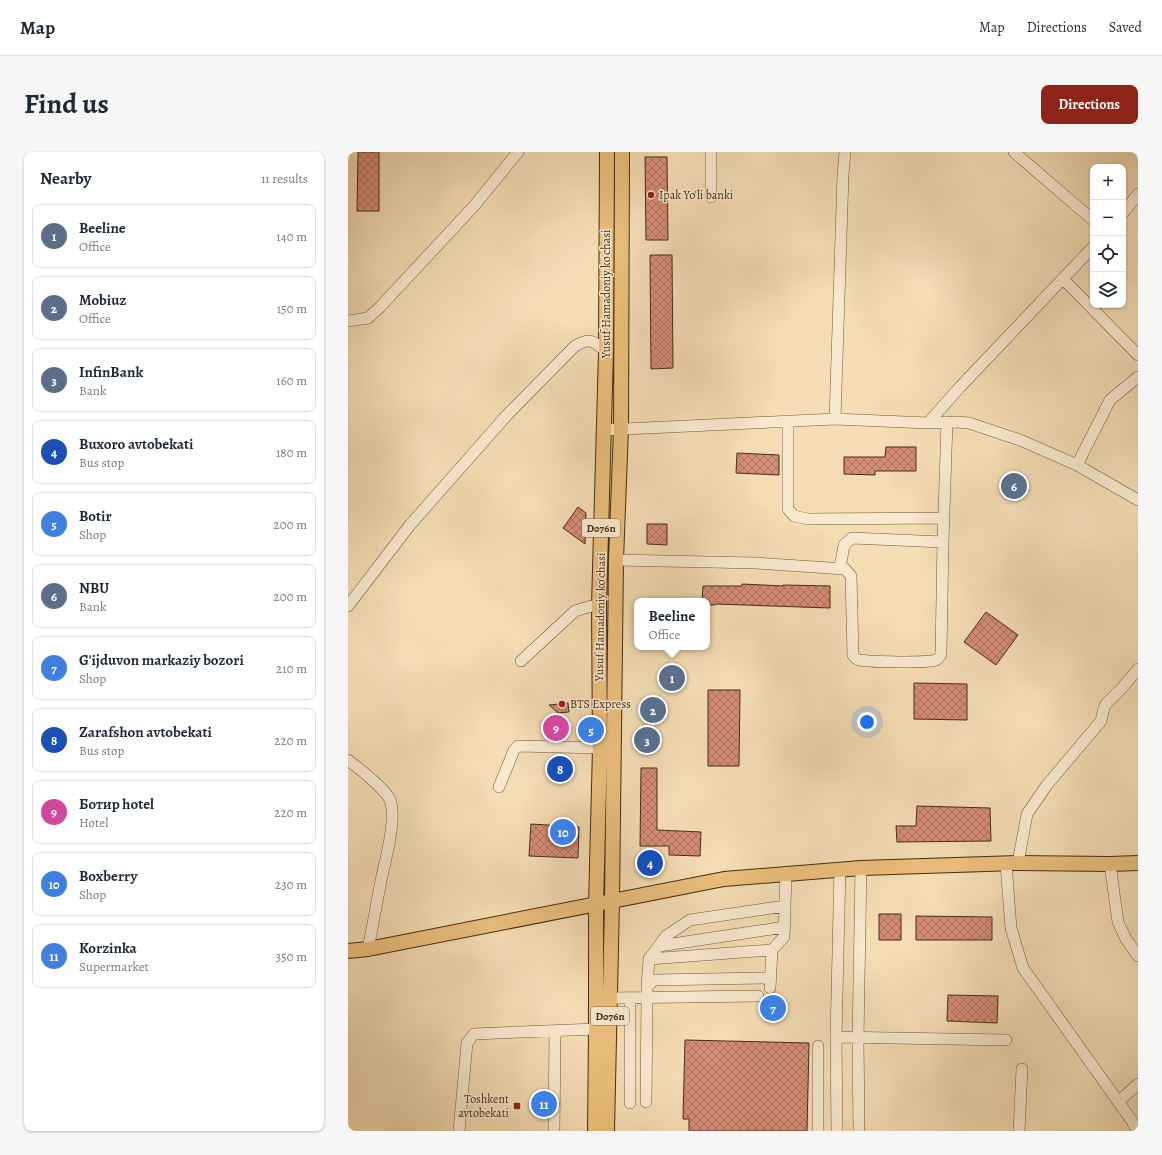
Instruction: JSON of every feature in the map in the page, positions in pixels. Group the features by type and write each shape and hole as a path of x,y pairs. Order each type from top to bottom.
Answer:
{"main road":[{"name":"Yusuf Hamadoniy ko'chasi","path":"595,1131 596,905 600,748 599,605 606,351 607,152"},
{"name":"Yusuf Hamadoniy ko'chasi","path":"607,1131 612,901 616,560 621,429 622,152"},
{"path":"348,951 368,949 724,879 861,868 1012,864 1138,863"}],"street":[{"path":"348,320 368,318 380,307 474,206 518,152"},
{"path":"711,197 712,152"},
{"path":"835,419 843,175 846,152"},
{"path":"1014,152 1090,217"},
{"path":"1126,209 1138,194"},
{"path":"928,423 1090,250"},
{"path":"1063,278 1138,355"},
{"path":"348,606 410,525 507,415 575,346 585,340 593,341 606,351"},
{"path":"1077,465 1110,400 1138,377"},
{"path":"604,430 835,419 928,423 968,423 1020,440 1077,465 1138,500"},
{"path":"788,421 788,509 794,516 808,519 944,518"},
{"path":"616,560 756,563 840,568 847,571 851,576 852,651 855,658 865,661 908,662 934,660 940,658 947,422"},
{"path":"840,568 844,545 852,538 943,542"},
{"path":"521,662 575,611 599,605"},
{"path":"1137,1131 1132,1120 1023,968 1011,928 1012,864 1027,814 1047,785 1101,721 1106,704 1138,669"},
{"path":"499,787 514,750 518,746 600,748"},
{"path":"348,760 365,773 387,795 392,812 389,843 368,949"},
{"path":"1110,864 1118,922 1126,939 1138,956"},
{"path":"859,1131 858,1038 861,868"},
{"path":"837,1131 836,1038 840,869"},
{"path":"647,987 654,980 770,983 772,950 784,937 786,873"},
{"path":"646,1102 647,987 649,959 666,936 690,920 786,906"},
{"path":"659,946 785,927"},
{"path":"649,959 772,950"},
{"path":"610,998 647,999 758,996"},
{"path":"630,999 630,1103"},
{"path":"459,1131 467,1042 474,1034 596,1029"},
{"path":"554,1131 555,1031"},
{"path":"836,1038 1006,1040"},
{"path":"818,1046 818,1131 834,1131"},
{"path":"1019,1131 1022,1069"},
{"path":"1118,1102 1138,1084"}],"building":[{"path":"358,152 379,152 379,211 357,211"},
{"path":"645,157 667,157 668,240 646,240"},
{"path":"650,255 672,255 673,368 651,369"},
{"path":"886,447 916,447 916,471 875,471 875,475 844,474 844,457 885,457"},
{"path":"737,453 779,455 779,475 736,473"},
{"path":"578,507 586,513 585,544 563,528"},
{"path":"647,524 667,524 667,545 647,544"},
{"path":"742,584 830,586 830,608 710,605 710,598 702,598 703,586 742,586"},
{"path":"986,612 1018,635 996,665 964,642"},
{"path":"914,683 967,684 967,720 914,719"},
{"path":"708,690 740,690 739,766 708,766"},
{"path":"568,703 569,712 558,713 549,705"},
{"path":"641,768 657,768 657,830 701,832 700,856 669,855 669,846 640,846"},
{"path":"917,806 990,808 991,841 897,842 896,826 916,826"},
{"path":"531,824 579,827 578,858 529,856"},
{"path":"879,914 901,914 901,940 879,940"},
{"path":"916,916 992,917 992,940 916,940"},
{"path":"948,995 998,996 997,1023 947,1021"},
{"path":"685,1040 809,1043 807,1131 689,1131 689,1119 683,1119"}],"place":[{"name":"Ipak Yo'li banki","path":"651,195"},
{"name":"NBU","path":"1014,486"},
{"name":"Beeline","path":"672,678"},
{"name":"BTS Express","path":"562,704"},
{"name":"Mobiuz","path":"653,710"},
{"name":"Ботир hotel","path":"556,728"},
{"name":"Botir","path":"591,730"},
{"name":"InfinBank","path":"647,740"},
{"name":"Zarafshon avtobekati","path":"560,769"},
{"name":"Boxberry","path":"563,832"},
{"name":"Buxoro avtobekati","path":"650,863"},
{"name":"G'ijduvon markaziy bozori","path":"773,1008"},
{"name":"Korzinka","path":"544,1104"},
{"name":"Toshkent avtobekati","path":"517,1106"}]}
